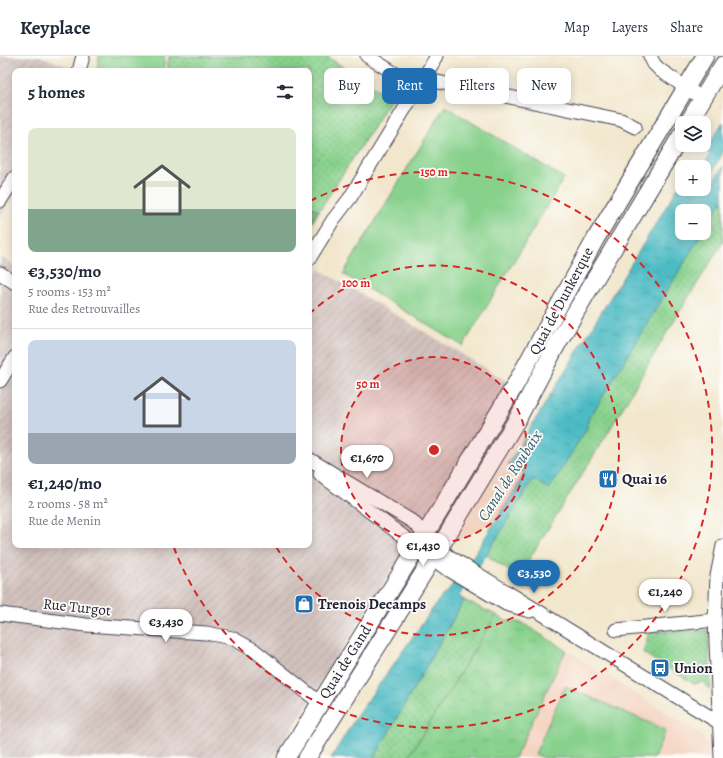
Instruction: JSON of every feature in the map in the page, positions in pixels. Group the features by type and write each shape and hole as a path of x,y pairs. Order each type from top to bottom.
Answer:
{"main road":[{"name":"Quai de Dunkerque","path":"421,540 514,387 596,238 705,56"},
{"path":"692,116 723,65"},
{"name":"Quai de Dunkerque","path":"442,558 556,346 675,146"},
{"name":"Quai de Gand","path":"286,758 421,540"},
{"name":"Quai de Gand","path":"307,758 442,558"}],"street":[{"path":"79,68 83,56"},
{"path":"367,56 391,68"},
{"path":"429,68 437,56"},
{"path":"650,56 654,64 660,70 703,99"},
{"path":"437,86 570,109 622,120 635,127"},
{"path":"312,254 333,220 350,198 407,104"},
{"path":"0,201 12,182"},
{"path":"0,273 12,281"},
{"path":"0,381 12,362"},
{"path":"312,461 413,522 421,540"},
{"path":"312,468 421,540 442,558 495,591 506,604 524,609 556,623 722,724"},
{"path":"721,758 722,724 716,620 717,576 723,546"},
{"name":"Rue Turgot","path":"0,614 86,625 206,633 232,638 254,650 320,703"},
{"path":"616,630 716,620"}],"shaded area":[{"path":"0,56 40,56 70,68 12,68 12,194 0,218"},
{"path":"0,256 12,264 12,548 312,548 312,280 319,269 510,383 274,758 0,758"},
{"path":"566,650 700,734 709,745 709,758 515,758"}],"green space":[{"path":"99,56 165,56 163,68 97,68"},
{"path":"169,56 326,56 345,68 324,68 324,104 374,104 374,87 382,92 382,104 388,104 319,211 312,207 312,68 167,68"},
{"path":"445,106 564,178 463,346 343,274"},
{"path":"723,199 723,242 669,329 609,431 518,577 486,555 533,479 549,489 588,426 586,424 695,243 697,240 711,240 711,219"},
{"path":"312,207 319,211 312,223"},
{"path":"464,600 496,615 408,758 374,758"},
{"path":"496,615 505,620 522,623 566,650 515,758 408,758"},
{"path":"708,630 711,690 702,682 694,684 643,653 649,632"},
{"path":"565,686 666,730 654,758 544,758 535,754"}],"water":[{"path":"723,122 723,153 711,172 711,160 707,160 710,155 708,152 711,152 711,141"},
{"path":"723,166 723,199 711,219 711,204 675,204 675,240 698,240 586,424 588,426 549,489 533,479 459,596 464,600 374,758 331,758 356,717 441,597 449,590 478,549 520,481 524,473 508,464 675,192 675,196 711,196 711,182 714,181"}],"place":[{"name":"Quai 16","path":"608,479"},
{"name":"Trenois Decamps","path":"304,604"},
{"name":"Union","path":"660,668"}],"water label":[{"name":"Canal de Roubaix","path":"510,476"}]}
